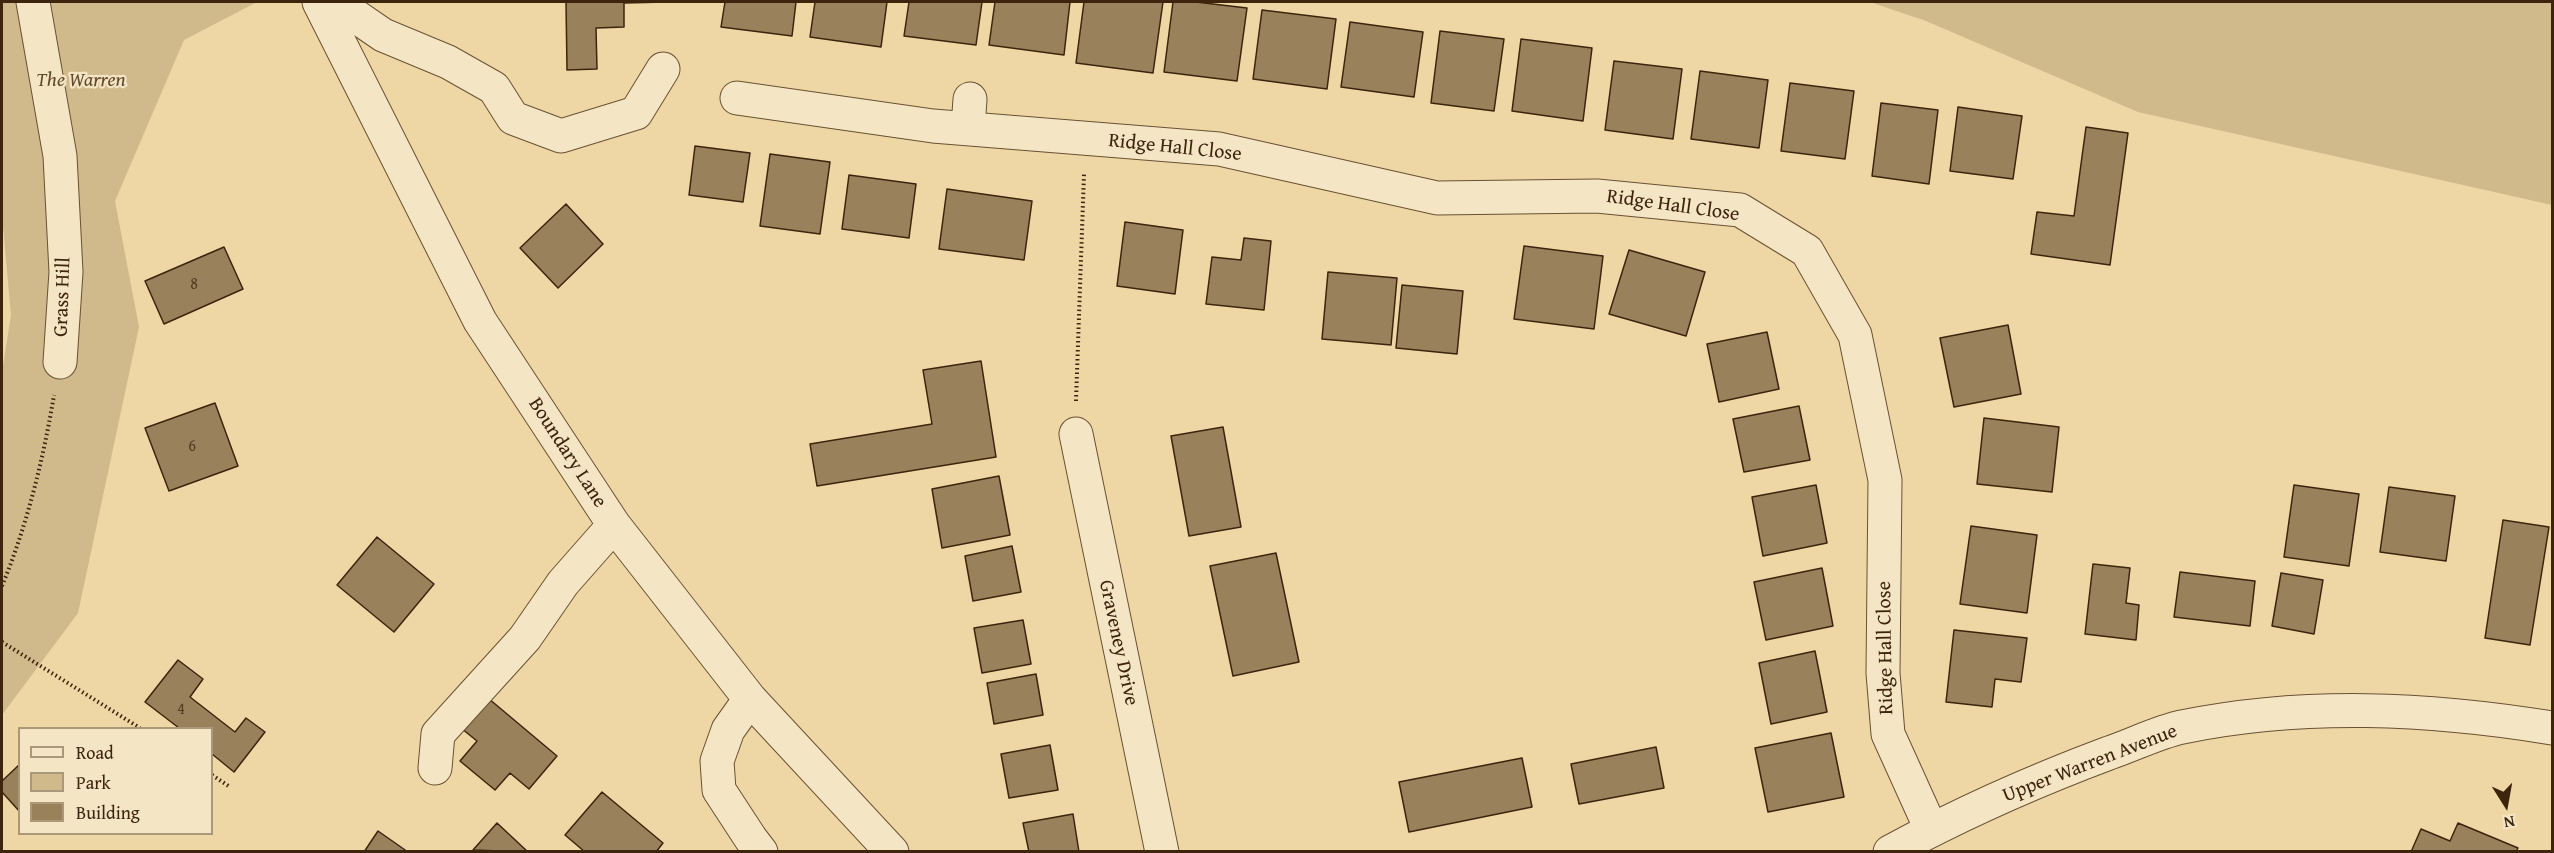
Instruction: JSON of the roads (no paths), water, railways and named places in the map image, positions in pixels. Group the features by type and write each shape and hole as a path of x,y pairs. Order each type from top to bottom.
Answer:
{"street":[{"name":"Grass Hill","path":"33,2 60,156 66,272 60,362"},
{"name":"Boundary Lane","path":"320,2 480,321 614,525 750,699 892,852"},
{"path":"335,2 383,35 448,62 494,88 513,118 561,136 636,113 663,69"},
{"name":"Ridge Hall Close","path":"736,98 933,126 969,114 1084,138 1219,149 1437,198 1597,196 1740,210 1807,251 1855,335 1885,480 1883,673 1888,734 1931,830"},
{"name":"Graveney Drive","path":"1076,434 1162,852"},
{"path":"435,768 438,735 525,638 563,583 614,525"},
{"path":"750,699 728,730 717,761 719,790 761,852"},
{"name":"Upper Warren Avenue","path":"1890,852 1931,830 2061,772 2180,727 2288,711 2388,709 2485,717 2553,728"}],"park label":[{"name":"The Warren","path":"81,81"}]}
